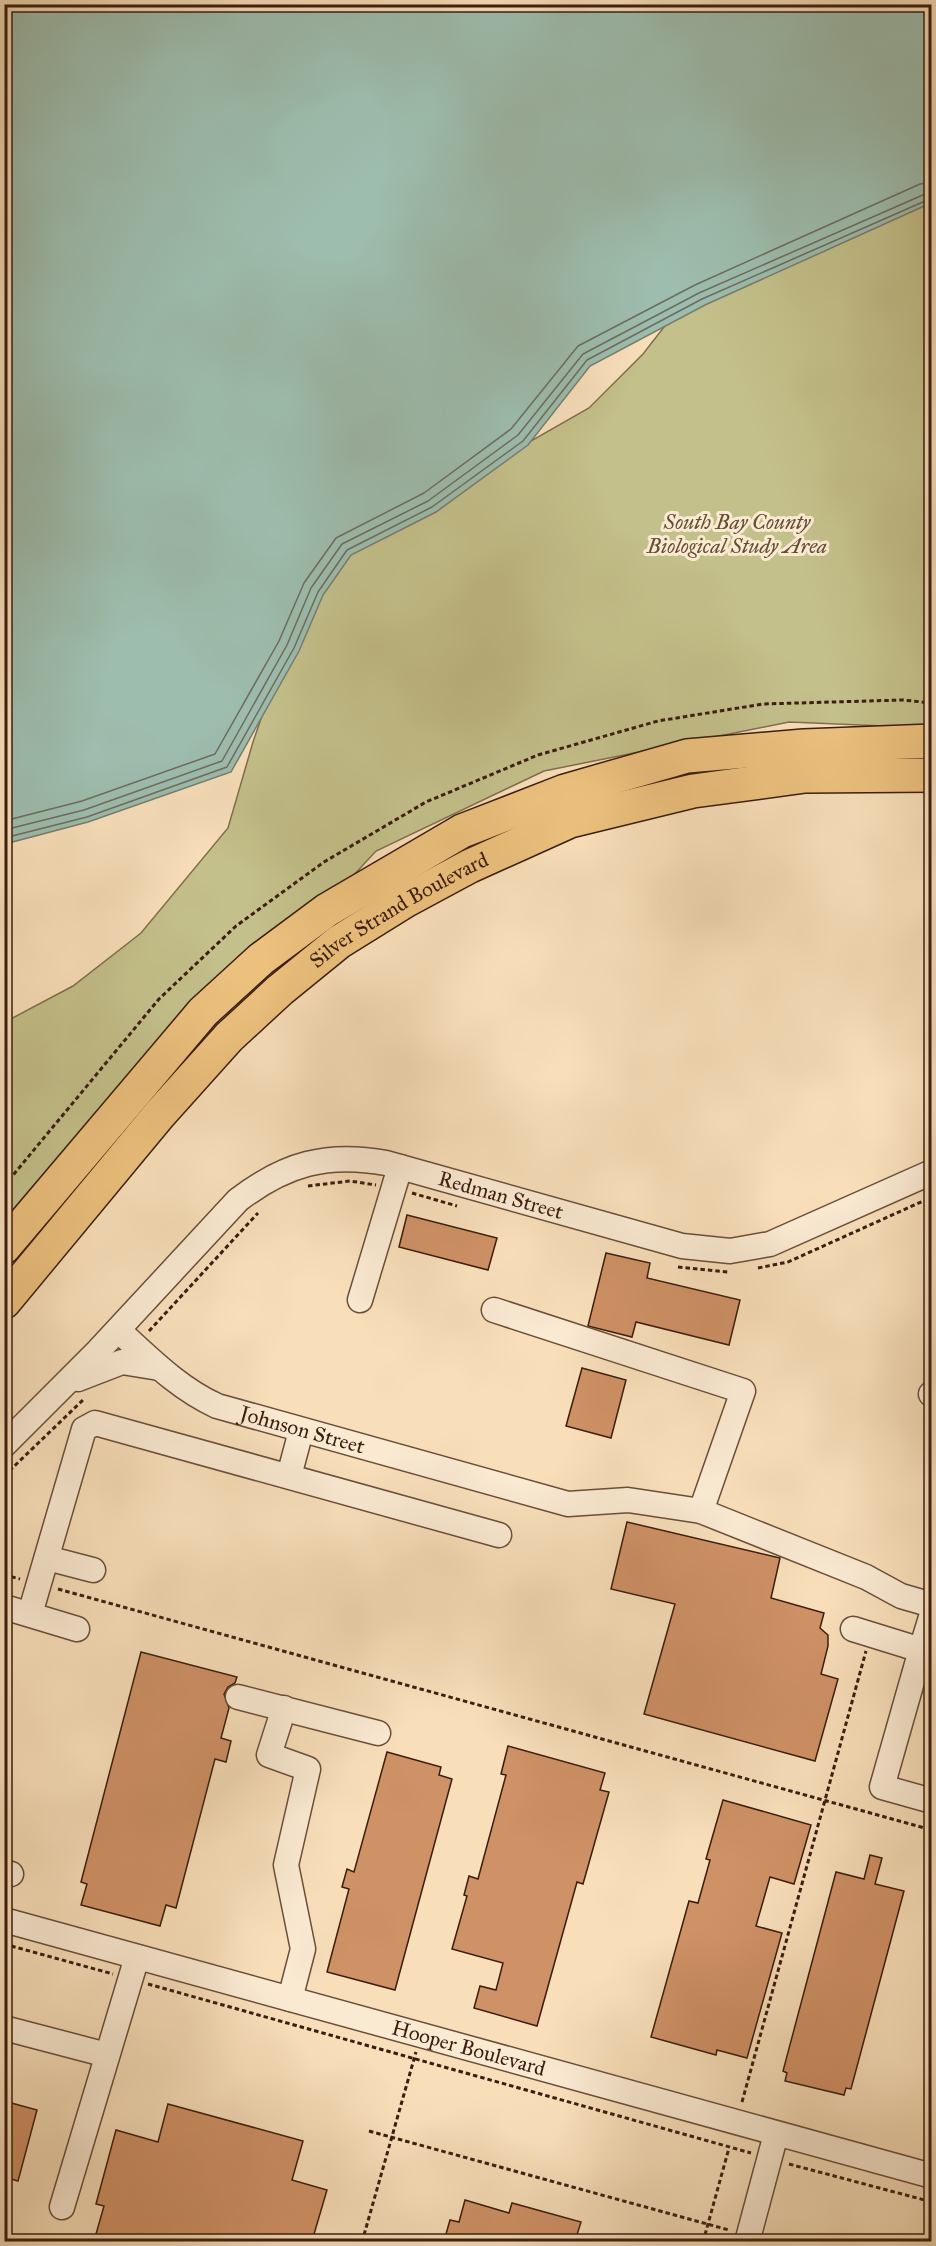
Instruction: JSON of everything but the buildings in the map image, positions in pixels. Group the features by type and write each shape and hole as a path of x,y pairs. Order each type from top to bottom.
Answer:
{"highway":[{"name":"Silver Strand Boulevard","path":"4,1247 203,1012 261,959 327,910 462,831 565,791 687,756 804,746 932,741"},
{"name":"Silver Strand Boulevard","path":"4,1302 159,1115 229,1037 280,990 339,942 405,901 470,866 570,821 693,791 805,776 932,775"}],"street":[{"name":"Redman Street","path":"39,1410 118,1330 238,1200 259,1184 279,1173 320,1160 359,1159 397,1178 682,1246 730,1251 770,1244 794,1235 932,1172"},
{"path":"360,1300 397,1178"},
{"path":"494,1310 743,1391 701,1511"},
{"name":"Johnson Street","path":"118,1330 159,1368 194,1396 217,1406 568,1504 628,1500 701,1511 866,1577 901,1596 932,1605"},
{"path":"4,1444 76,1379 101,1368 126,1362 159,1368"},
{"path":"30,1614 84,1429 94,1423 499,1535"},
{"path":"289,1476 301,1431"},
{"path":"47,1558 93,1570"},
{"path":"4,1607 77,1629"},
{"path":"932,1614 882,1787 932,1801"},
{"path":"860,1637 921,1650"},
{"path":"237,1697 378,1733"},
{"path":"284,1708 269,1755 308,1769 285,1865 303,1949 290,1999"},
{"name":"Hooper Boulevard","path":"4,1920 134,1968 290,1999 932,2176"},
{"path":"63,2207 134,1968"},
{"path":"4,2028 107,2055"},
{"path":"747,2239 776,2134"}],"path":[{"path":"308,1186 397,1178 468,1209"},
{"path":"747,1270 788,1262 932,1197"},
{"path":"156,1324 260,1211"},
{"path":"675,1266 710,1272 737,1271"},
{"path":"150,1330 158,1338"},
{"path":"4,1575 932,1830"},
{"path":"740,2108 824,1801 860,1637"},
{"path":"4,1944 134,1968 414,2059 932,2202"},
{"path":"362,2241 417,2048"},
{"path":"369,2131 708,2224 747,2239"},
{"path":"703,2241 731,2141"},
{"path":"4,2237 21,2241"}],"green space":[{"name":"South Bay County Biological Study Area","path":"902,192 931,206 931,728 789,722 544,771 376,851 166,1077 5,1271 5,1022 73,986 141,933 228,828 253,742 292,628 338,551 589,408 643,354 685,300"}],"water":[{"path":"5,4 931,5 931,203 705,305 590,366 528,445 436,512 351,555 323,595 299,651 231,772 88,822 5,844"}]}
